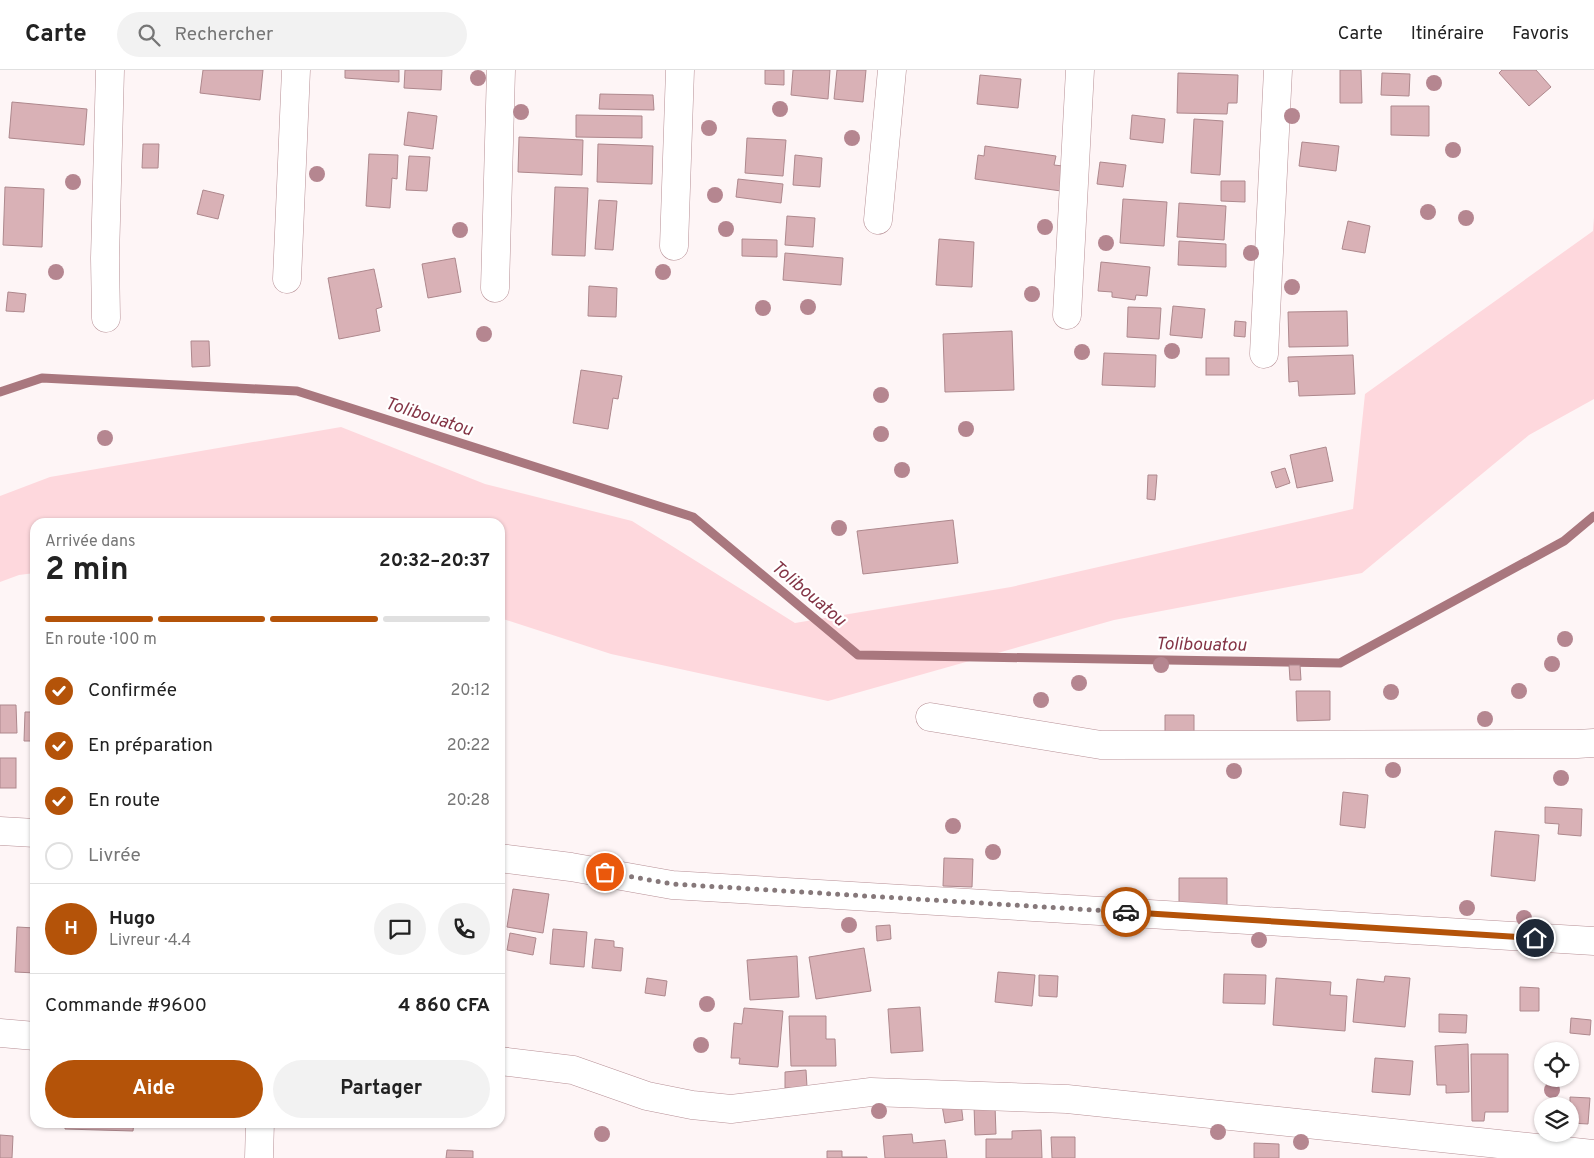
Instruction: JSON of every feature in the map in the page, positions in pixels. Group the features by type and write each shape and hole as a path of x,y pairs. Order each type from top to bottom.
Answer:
{"street":[{"path":"106,318 105,258 110,70"},
{"path":"287,279 296,70"},
{"path":"495,288 501,70"},
{"path":"674,246 680,70"},
{"path":"878,220 892,70"},
{"path":"1067,314 1080,70"},
{"path":"1264,354 1278,70"},
{"path":"930,717 1101,744 1594,743"},
{"path":"0,831 30,833"},
{"path":"505,859 571,867 672,884 1594,941"},
{"path":"0,1033 30,1036"},
{"path":"505,1062 573,1070 647,1096 692,1105 731,1108 871,1092 1067,1099 1594,1155"},
{"path":"259,1158 260,1128"}],"shaded area":[{"path":"1594,217 1594,399 1529,435 1362,573 1114,620 828,701 611,654 505,620 505,518 30,518 30,574 19,575 0,582 0,496 50,477 341,427 485,484 632,521 795,623 1011,587 1353,509 1365,394 1593,231"}],"building":[{"path":"203,70 263,70 260,100 200,93"},
{"path":"345,70 399,70 399,82 345,78"},
{"path":"405,70 442,70 441,90 404,88"},
{"path":"765,70 784,70 784,85 765,84"},
{"path":"793,70 830,70 828,99 791,95"},
{"path":"837,70 866,70 863,102 834,99"},
{"path":"1340,70 1361,70 1362,103 1340,103"},
{"path":"1502,70 1536,70 1551,87 1529,106 1499,73"},
{"path":"1178,73 1238,75 1237,103 1228,103 1227,114 1177,113"},
{"path":"1382,73 1410,74 1409,96 1381,95"},
{"path":"980,75 1021,79 1018,108 977,104"},
{"path":"600,94 653,95 654,110 599,109"},
{"path":"12,102 87,109 84,145 9,138"},
{"path":"1391,106 1429,106 1429,136 1391,135"},
{"path":"408,112 437,116 433,149 404,145"},
{"path":"576,115 642,116 642,138 576,137"},
{"path":"1132,115 1165,119 1163,143 1130,139"},
{"path":"1194,119 1223,121 1220,175 1191,173"},
{"path":"519,137 583,140 582,175 518,172"},
{"path":"747,138 786,140 783,176 745,173"},
{"path":"1302,142 1339,146 1336,171 1299,166"},
{"path":"143,144 159,144 158,168 142,168"},
{"path":"598,144 653,146 652,184 597,182"},
{"path":"985,146 1056,156 1054,165 1063,166 1061,191 975,179 978,155 984,156"},
{"path":"369,154 398,155 397,179 392,178 390,208 366,206"},
{"path":"795,155 822,158 820,187 793,185"},
{"path":"409,156 430,157 427,191 406,190"},
{"path":"1100,162 1126,165 1123,187 1097,184"},
{"path":"738,179 783,184 781,203 736,197"},
{"path":"1221,181 1245,181 1245,202 1221,201"},
{"path":"5,187 44,189 42,247 3,245"},
{"path":"555,187 588,188 585,256 552,255"},
{"path":"203,190 224,195 218,219 197,214"},
{"path":"1123,199 1167,202 1164,246 1120,243"},
{"path":"599,200 617,201 613,250 595,249"},
{"path":"1179,203 1226,206 1224,240 1177,237"},
{"path":"787,216 815,218 813,247 785,245"},
{"path":"1348,221 1370,226 1365,253 1342,249"},
{"path":"742,239 777,240 777,257 742,256"},
{"path":"939,239 974,242 972,287 936,285"},
{"path":"1179,241 1226,244 1226,267 1178,265"},
{"path":"785,253 843,258 841,285 783,280"},
{"path":"455,258 461,292 428,298 422,264"},
{"path":"1101,262 1150,267 1147,296 1136,295 1135,300 1112,297 1112,292 1098,291"},
{"path":"374,269 382,307 376,309 380,331 339,339 328,278"},
{"path":"589,286 617,288 616,317 588,316"},
{"path":"8,292 26,294 24,312 6,311"},
{"path":"1173,306 1205,309 1202,338 1170,335"},
{"path":"1128,307 1161,308 1159,339 1127,337"},
{"path":"1347,311 1348,346 1289,347 1288,312"},
{"path":"1235,321 1246,322 1245,337 1234,336"},
{"path":"1012,331 1014,390 945,392 943,334"},
{"path":"191,341 209,341 210,366 192,367"},
{"path":"1104,353 1156,355 1155,387 1102,385"},
{"path":"1353,355 1355,394 1299,396 1298,381 1289,382 1288,357"},
{"path":"1206,358 1229,358 1229,375 1206,375"},
{"path":"581,370 622,376 618,399 613,398 608,429 573,423"},
{"path":"1326,447 1333,481 1297,488 1290,455"},
{"path":"1285,468 1290,483 1276,488 1271,472"},
{"path":"1148,475 1157,475 1155,500 1147,499"},
{"path":"953,520 958,563 863,574 857,531"},
{"path":"1289,665 1300,665 1301,680 1290,680"},
{"path":"1296,691 1330,691 1330,720 1297,721"},
{"path":"0,705 16,705 17,733 0,733"},
{"path":"25,712 30,712 30,741 24,741"},
{"path":"1165,715 1194,715 1194,738 1165,737"},
{"path":"0,758 16,758 16,788 0,788"},
{"path":"1343,792 1368,795 1365,828 1340,825"},
{"path":"1545,807 1582,809 1581,836 1558,834 1559,824 1545,823"},
{"path":"1495,831 1539,835 1535,881 1491,876"},
{"path":"944,858 973,859 972,887 943,886"},
{"path":"1179,878 1227,878 1227,907 1179,906"},
{"path":"513,889 549,894 543,933 507,927"},
{"path":"890,925 891,939 877,941 876,926"},
{"path":"17,927 30,928 30,973 15,972"},
{"path":"553,929 587,932 584,967 550,964"},
{"path":"510,933 536,938 533,955 507,950"},
{"path":"595,939 614,941 614,947 623,948 621,971 592,968"},
{"path":"864,948 871,991 816,999 809,957"},
{"path":"797,956 799,997 750,1000 747,960"},
{"path":"998,972 1035,975 1032,1006 995,1002"},
{"path":"1224,974 1266,975 1265,1004 1223,1003"},
{"path":"1039,975 1058,976 1057,997 1039,996"},
{"path":"1385,976 1410,978 1405,1027 1353,1022 1357,979 1384,982"},
{"path":"647,978 667,981 665,996 645,993"},
{"path":"1276,978 1331,982 1330,995 1347,996 1345,1031 1273,1025"},
{"path":"1520,987 1539,988 1539,1011 1520,1011"},
{"path":"920,1007 923,1051 891,1053 888,1009"},
{"path":"744,1008 783,1011 778,1067 739,1064 740,1058 731,1058 734,1023 742,1024"},
{"path":"1439,1014 1467,1015 1466,1033 1439,1032"},
{"path":"789,1016 826,1016 826,1039 835,1039 836,1066 791,1066"},
{"path":"1571,1018 1591,1020 1590,1035 1570,1033"},
{"path":"1468,1044 1469,1092 1446,1093 1446,1085 1437,1085 1435,1046"},
{"path":"1471,1054 1508,1054 1508,1112 1485,1112 1484,1121 1472,1121"},
{"path":"1375,1058 1413,1061 1410,1095 1372,1092"},
{"path":"806,1070 807,1087 785,1088 785,1072"},
{"path":"1579,1097 1590,1098 1588,1124 1579,1124"},
{"path":"961,1103 963,1120 945,1123 942,1105"},
{"path":"974,1106 995,1106 996,1134 975,1135"},
{"path":"65,1128 133,1128 133,1131"},
{"path":"1041,1130 1042,1158 986,1158 986,1139 1012,1139 1012,1131"},
{"path":"912,1134 913,1143 945,1140 947,1158 885,1158 883,1136"},
{"path":"0,1135 13,1136 12,1158 0,1158"},
{"path":"1051,1137 1075,1137 1075,1158 1052,1158"},
{"path":"1254,1143 1279,1144 1279,1158 1254,1158"},
{"path":"447,1150 473,1151 473,1158 446,1158"},
{"path":"827,1151 842,1151 842,1157 867,1158 827,1158"}],"waterway":[{"name":"Tolibouatou","path":"0,392 42,378 297,391 693,517 858,655 1340,663 1564,541 1594,516"}],"way so far":[{"path":"605,872 672,884 1126,912"}],"route":[{"path":"1126,912 1535,938"}]}
